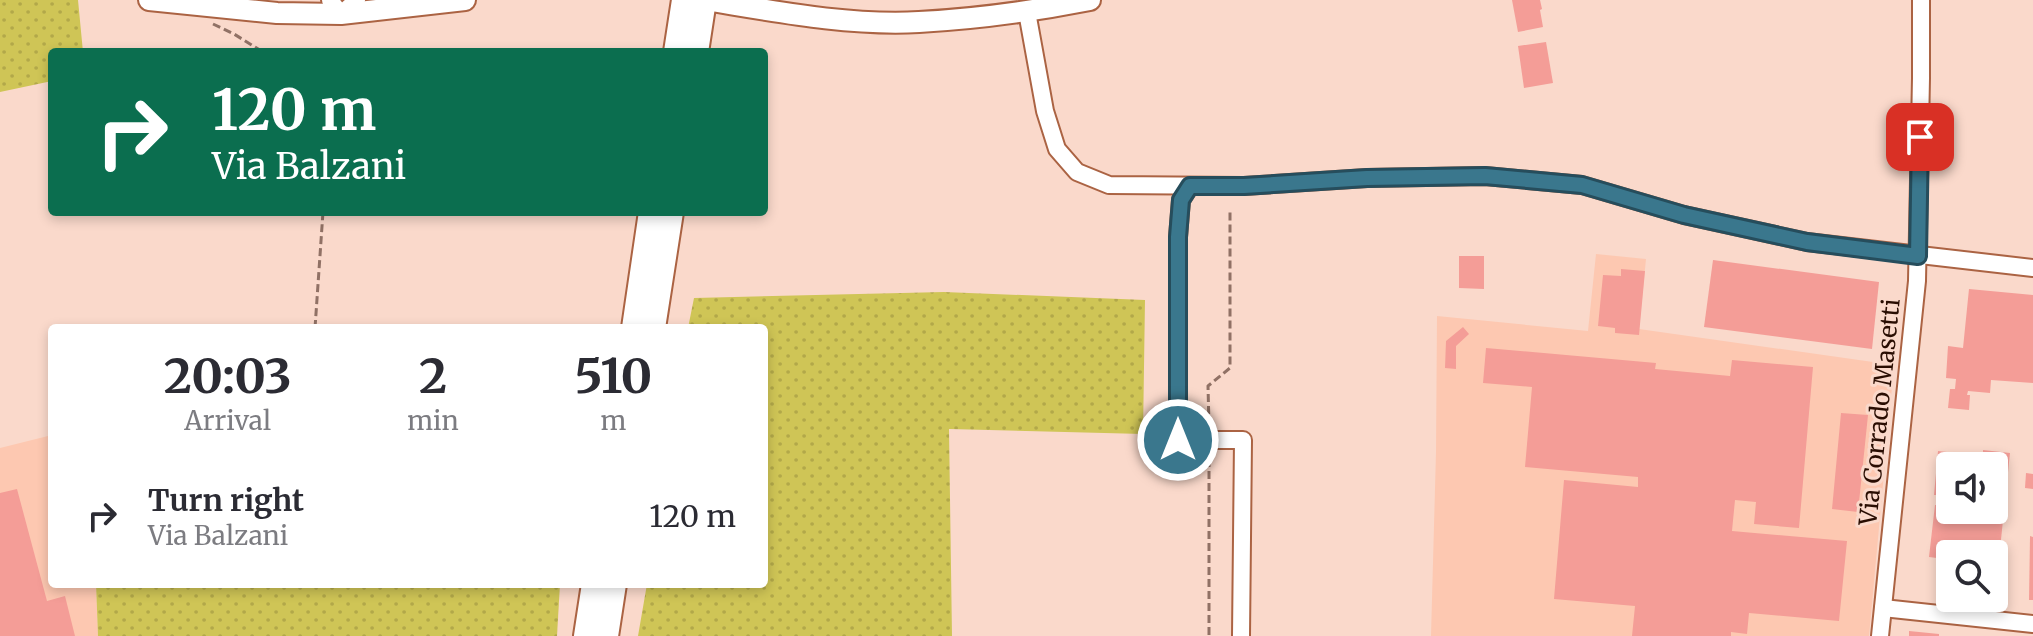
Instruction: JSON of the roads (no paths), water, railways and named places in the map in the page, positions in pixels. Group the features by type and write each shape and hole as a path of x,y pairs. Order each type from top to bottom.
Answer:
{"highway":[{"path":"677,48 684,0"},
{"path":"697,48 704,0"},
{"path":"635,324 650,216"},
{"path":"654,324 670,216"},
{"path":"586,636 593,588"},
{"path":"606,636 613,588"}],"main road":[{"path":"149,0 234,4 277,13 465,0"},
{"path":"704,0 829,17 918,22 1027,12 1090,0"}],"street":[{"path":"336,7 357,0"},
{"name":"Via Corrado Masetti","path":"1880,636 1915,308 1921,0"},
{"path":"1027,12 1050,130 1057,149 1077,172 1109,185 1244,186 1367,178 1485,176 1582,185 1684,215 1807,242 2033,268"},
{"path":"1190,186 1181,200 1178,237 1178,440 1243,440 1241,636"},
{"path":"1883,608 2033,624"}]}
